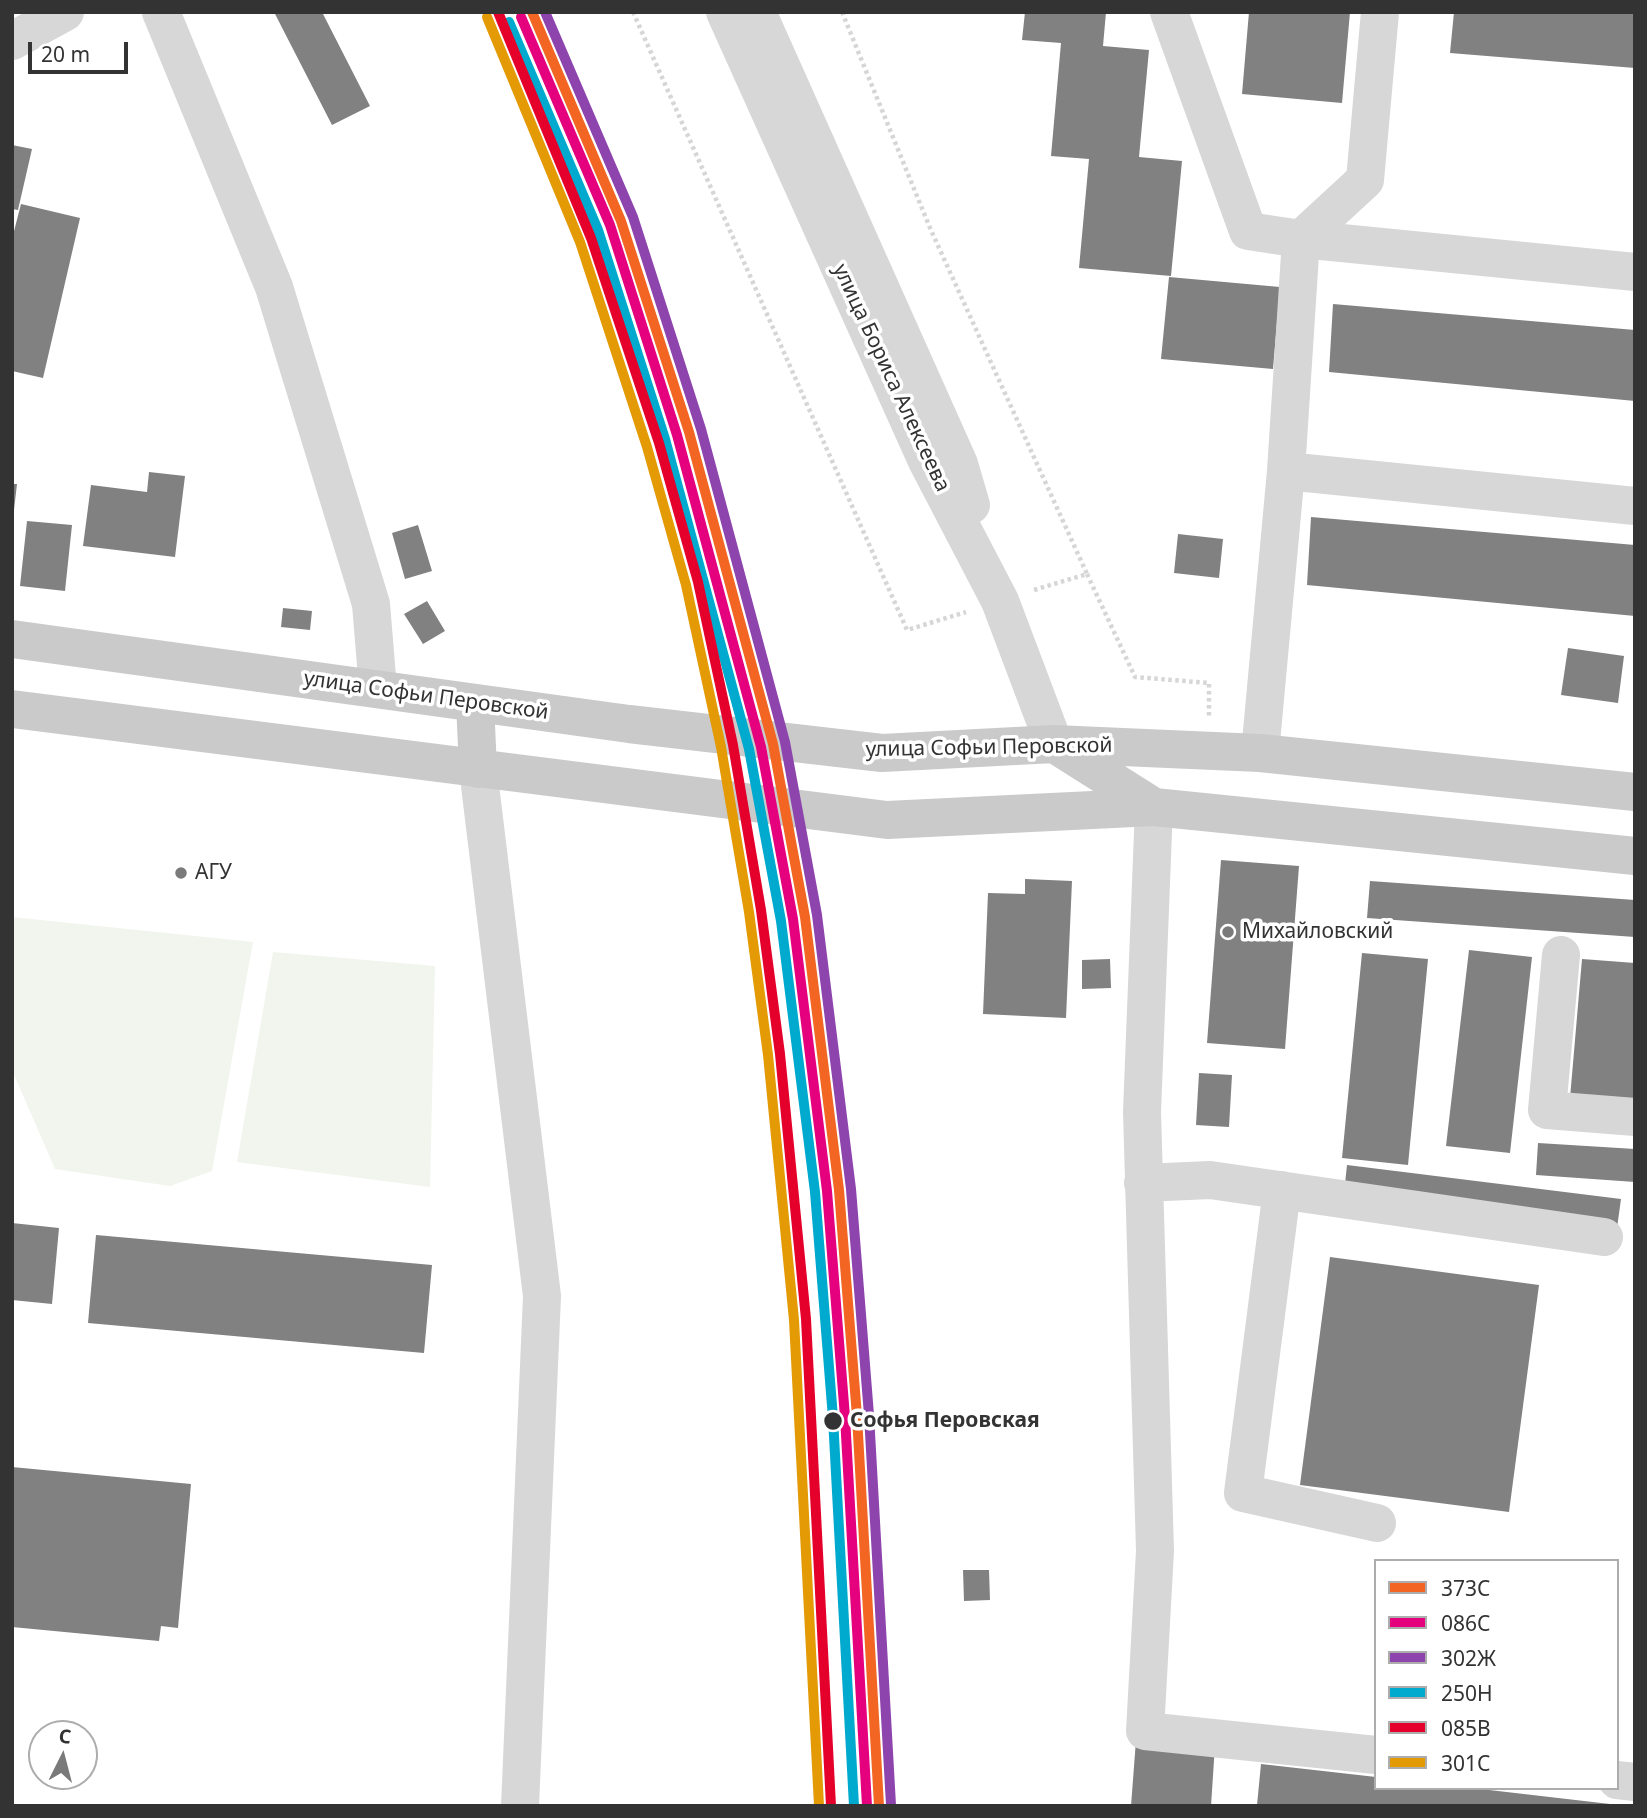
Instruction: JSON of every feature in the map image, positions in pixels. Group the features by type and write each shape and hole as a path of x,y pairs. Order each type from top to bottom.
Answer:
{"main road":[{"name":"улица Софьи Перовской","path":"12,639 475,703 882,753 1054,744 1260,753 1635,792"},
{"path":"475,703 478,769"},
{"path":"12,709 887,820 1154,807 1635,856"},
{"path":"1054,744 1154,807"}],"street":[{"path":"12,41 65,12"},
{"path":"161,12 274,287 371,604 378,690"},
{"name":"улица Бориса Алексеева","path":"725,12 927,461 1000,601 1054,744"},
{"path":"757,12 958,464 1000,601"},
{"path":"1169,12 1248,231 1301,239 1635,272"},
{"path":"1260,753 1286,471 1301,239 1365,180 1380,12"},
{"path":"1286,471 1635,506"},
{"path":"478,769 542,1296 520,1806"},
{"path":"1154,807 1142,1112 1155,1551 1145,1731 1374,1755"},
{"path":"1561,955 1547,1110 1635,1117"},
{"path":"1143,1183 1210,1180 1604,1237"},
{"path":"1282,1190 1243,1493 1377,1523"}],"path":[{"path":"1087,574 1135,677 1209,683 1209,751"}],"shaded area":[{"path":"12,917 253,942 212,1171 170,1186 55,1169 12,1070"},
{"path":"273,952 435,966 430,1187 237,1162"}],"building":[{"path":"274,12 322,12 370,106 332,125"},
{"path":"1025,12 1106,12 1103,46 1149,50 1139,157 1182,161 1171,276 1079,268 1089,159 1051,156 1061,43 1022,40"},
{"path":"1249,12 1350,12 1342,103 1242,94"},
{"path":"1454,12 1635,12 1635,68 1450,53"},
{"path":"12,145 32,149 18,210 12,209"},
{"path":"21,204 80,218 43,378 12,371 12,239"},
{"path":"1169,277 1280,287 1273,369 1161,359"},
{"path":"1333,304 1635,330 1635,401 1329,372"},
{"path":"149,472 185,476 175,557 83,546 91,485 147,492"},
{"path":"12,484 17,484 14,510 12,510"},
{"path":"1311,517 1635,545 1635,616 1307,585"},
{"path":"27,521 72,525 65,591 20,586"},
{"path":"418,525 432,571 405,579 392,533"},
{"path":"1178,534 1223,539 1219,578 1174,573"},
{"path":"427,601 445,631 423,644 404,614"},
{"path":"283,608 312,611 310,630 281,627"},
{"path":"1568,648 1624,656 1618,703 1561,695"},
{"path":"1221,860 1299,866 1285,1049 1207,1043"},
{"path":"1025,879 1072,881 1066,1018 983,1014 988,893 1025,894"},
{"path":"1370,881 1635,900 1635,937 1367,918"},
{"path":"1469,950 1532,957 1510,1153 1446,1146"},
{"path":"1362,953 1428,959 1408,1165 1342,1158"},
{"path":"1110,959 1111,988 1082,989 1082,960"},
{"path":"1582,959 1635,963 1635,1103 1570,1098"},
{"path":"1199,1073 1232,1075 1229,1127 1196,1125"},
{"path":"1538,1143 1635,1149 1635,1182 1536,1175"},
{"path":"1347,1165 1621,1199 1617,1228 1344,1193"},
{"path":"12,1223 59,1228 52,1304 12,1300"},
{"path":"96,1235 432,1265 424,1353 88,1323"},
{"path":"1330,1257 1539,1285 1509,1512 1300,1485"},
{"path":"12,1467 191,1484 178,1628 161,1626 159,1641 12,1627"},
{"path":"963,1570 989,1570 990,1600 964,1601"},
{"path":"1136,1740 1215,1745 1211,1806 1131,1806"},
{"path":"1261,1764 1374,1777 1374,1790 1489,1790 1610,1806 1257,1805"}],"transit line":[{"name":"085В","path":"498,12 591,238 659,443 698,582 733,745 761,910 780,1054 806,1319 831,1806"},
{"name":"373C","path":"532,12 621,221 689,432 773,744 805,917 839,1190 857,1416 879,1806"},
{"name":"302Ж","path":"545,12 633,217 701,429 785,742 817,915 851,1189 869,1415 891,1805"},
{"name":"301С","path":"487,17 580,242 647,447 686,585 721,747 749,912 768,1055 794,1320 819,1806"},
{"name":"086С","path":"521,17 610,225 677,435 761,747 793,919 827,1191 845,1417 867,1806"},
{"name":"250Н","path":"509,22 598,230 665,439 749,749 781,921 815,1192 833,1418 854,1806"}],"place":[{"name":"АГУ","path":"181,873"},
{"name":"Михайловский","path":"1228,932"},
{"name":"Софья Перовская","path":"833,1421"}]}
